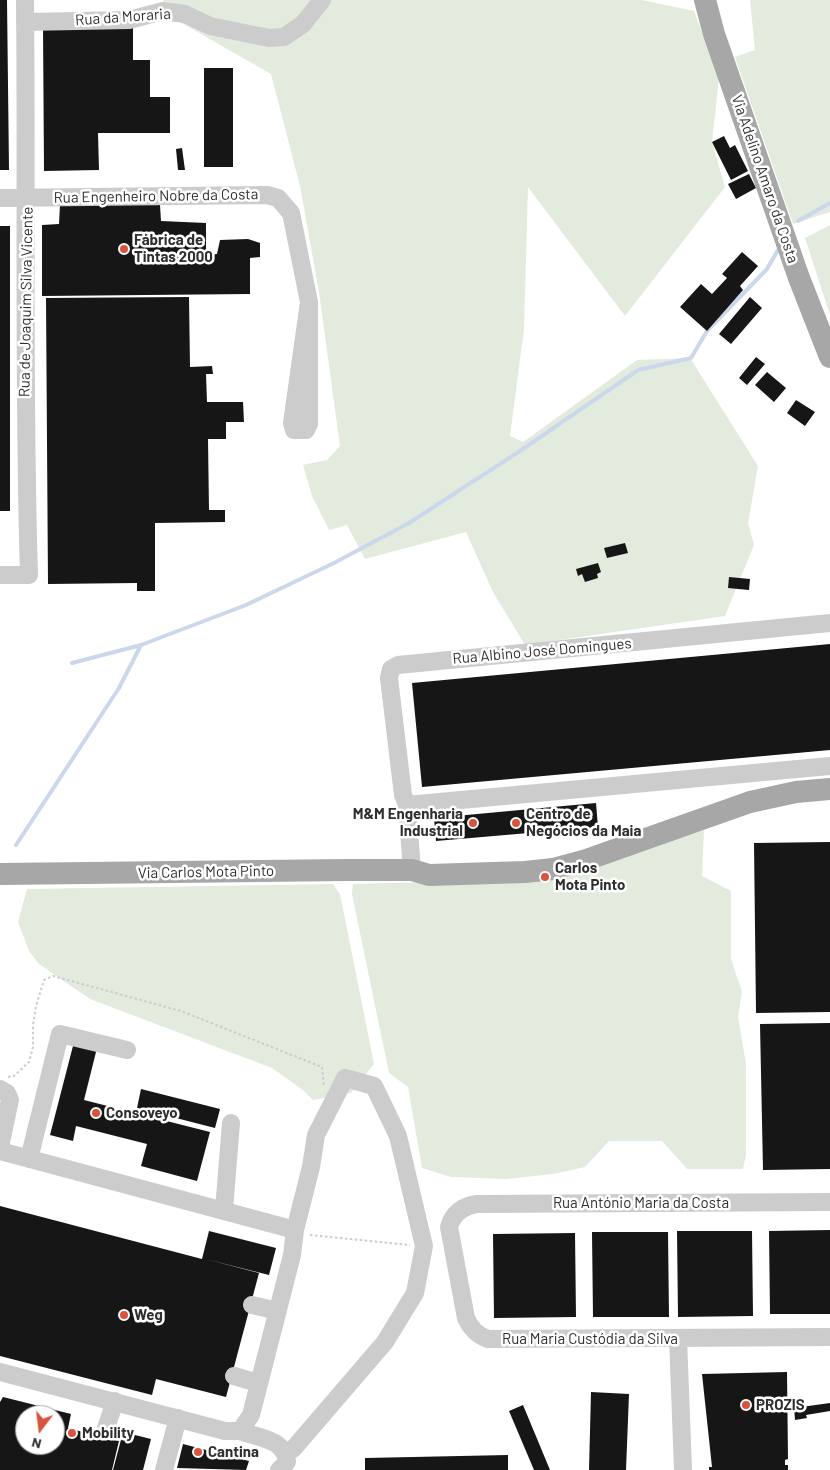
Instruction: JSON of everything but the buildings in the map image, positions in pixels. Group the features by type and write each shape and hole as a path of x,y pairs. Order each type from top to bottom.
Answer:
{"main road":[{"name":"Via Adelino Amaro da Costa","path":"705,0 714,34 748,133 811,311 830,357"},
{"name":"Via Carlos Mota Pinto","path":"0,874 412,870 427,863 508,860 611,849 661,835 750,802 796,792 830,789"}],"street":[{"name":"Rua de Joaquim Silva Vicente","path":"0,575 29,575 25,445 27,197 25,0"},
{"name":"Rua da Moraria","path":"25,22 130,20 164,11 185,14 210,26 269,38 284,37 303,24 322,0"},
{"name":"Rua Engenheiro Nobre da Costa","path":"0,198 267,195 278,198 291,213 309,302"},
{"path":"309,302 309,424 306,430 300,431 294,430 292,423 309,302"},
{"name":"Rua Albino José Domingues","path":"412,870 407,805 403,795 389,678 391,669 398,665 830,623"},
{"path":"407,805 830,766"},
{"path":"29,1159 60,1034 127,1050"},
{"path":"240,1431 250,1415 278,1311 292,1255 295,1230 311,1167 316,1135 344,1078 374,1086 398,1136 424,1246 416,1293 385,1342 294,1448 286,1453"},
{"path":"0,1147 10,1100 2,1085"},
{"path":"224,1210 231,1123"},
{"path":"0,1151 295,1230"},
{"name":"Rua António Maria da Costa","path":"455,1214 462,1209 477,1204 830,1202"},
{"name":"Rua Maria Custódia da Silva","path":"455,1214 449,1227 466,1318 470,1327 478,1335 488,1339 830,1337"},
{"path":"252,1305 278,1311"},
{"path":"678,1338 683,1470"},
{"path":"234,1376 258,1384"},
{"path":"1,1377 114,1401 225,1431 240,1431 279,1444 286,1453 286,1462 279,1470"},
{"path":"106,1428 114,1401"},
{"path":"164,1470 178,1418"}],"path":[{"path":"2,1085 6,1077 14,1076 29,1062 33,1047 33,1024 36,1006 44,980 53,976 181,1011 322,1068 325,1114"},
{"path":"295,1230 314,1237 424,1246"}],"shaded area":[{"path":"163,0 642,0 694,11 719,78 712,142 725,187 625,316 528,187 524,329 510,436 523,442 637,360 690,358 758,466 748,523 754,545 725,616 525,645 493,592 466,532 365,559 347,525 329,530 312,496 303,465 327,460 340,446 319,292 300,186 271,74 166,14"},
{"path":"750,0 830,0 830,212 793,224 735,57 755,50"},
{"path":"830,225 830,315 805,238"},
{"path":"704,830 702,876 731,891 731,959 742,992 738,1017 746,1064 746,1155 743,1169 687,1169 662,1141 609,1141 585,1167 553,1174 507,1179 451,1177 422,1168 408,1087 389,1073 352,894 353,884 546,879"},
{"path":"333,884 340,894 374,1064 351,1093 313,1100 304,1091 272,1068 90,999 39,964 29,951 18,922 27,889"}],"waterway":[{"path":"798,221 830,203"},
{"path":"16,845 119,688 141,645 246,605 334,563 409,523 520,451 638,370 691,358 707,331 767,269 778,250"},
{"path":"72,663 141,645"}],"place":[{"name":"Fábrica de Tintas 2000","path":"124,249"},
{"name":"M&M Engenharia Industrial","path":"473,823"},
{"name":"Centro de Negócios da Maia","path":"516,823"},
{"name":"Carlos Mota Pinto","path":"545,877"},
{"name":"Consoveyo","path":"96,1113"},
{"name":"Weg","path":"124,1315"},
{"name":"PROZIS","path":"746,1405"},
{"name":"Mobility","path":"72,1433"},
{"name":"Cantina","path":"198,1452"}]}
